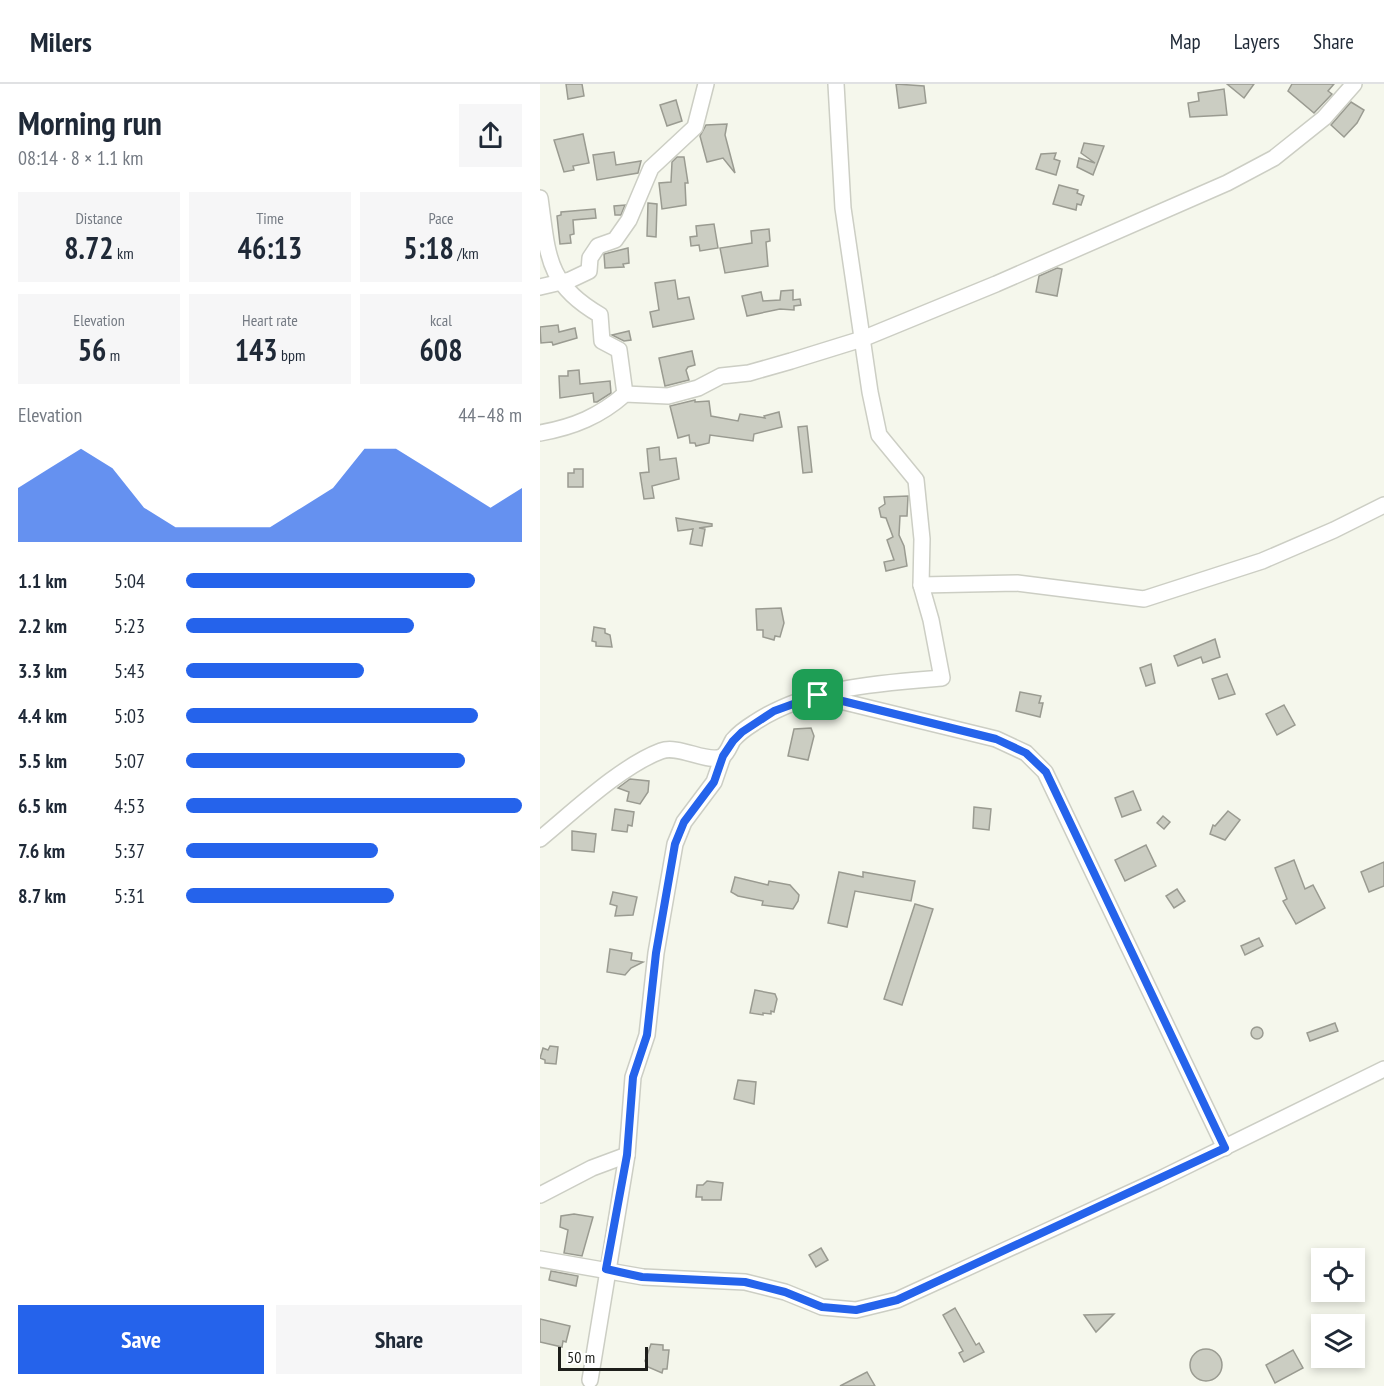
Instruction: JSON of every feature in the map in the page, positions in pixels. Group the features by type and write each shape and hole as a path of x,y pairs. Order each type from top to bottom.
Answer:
{"street":[{"path":"540,287 559,283 589,271 590,258 598,246 615,240 629,220 651,168 695,127 706,84"},
{"path":"590,1380 606,1269 627,1155 633,1077 647,1035 656,953 675,844 684,822 714,782 723,756 733,741 755,722 774,711 818,695 880,684 942,678 931,620 921,585 922,539 916,480 879,435 862,339 842,198 836,84"},
{"path":"540,433 579,423 606,411 625,394 668,396 698,388 721,376 749,373 862,339 996,284 1227,183 1274,158 1324,118 1354,84"},
{"path":"540,198 545,238 559,283 576,301 600,315 602,341 619,350 625,394"},
{"path":"921,585 1017,583 1144,599 1262,561 1334,530 1384,505"},
{"path":"818,695 996,739 1020,749 1035,759 1046,772 1225,1148"},
{"path":"540,839 608,784 662,750 685,751 715,758 723,756"},
{"path":"540,1259 642,1277 745,1282 785,1292 822,1307 856,1310 897,1300 1225,1148 1384,1068"},
{"path":"540,1195 592,1168 627,1155"}],"building":[{"path":"566,84 582,84 584,96 568,99"},
{"path":"896,84 924,86 926,103 899,108"},
{"path":"1227,84 1254,84 1244,98"},
{"path":"1292,84 1334,84 1328,91 1332,94 1314,113 1288,91"},
{"path":"1224,89 1227,115 1190,117 1188,103 1199,101 1198,93"},
{"path":"676,100 682,121 667,126 660,105"},
{"path":"1351,102 1364,110 1357,123 1344,137 1331,125"},
{"path":"727,124 725,135 735,173 723,158 707,162 700,136 706,125"},
{"path":"583,134 589,163 573,166 574,170 564,172 554,140"},
{"path":"1084,143 1104,146 1093,175 1077,167 1079,158 1095,163 1081,153"},
{"path":"614,152 616,165 641,161 638,173 597,180 593,155"},
{"path":"1056,153 1054,159 1060,161 1056,175 1036,169 1041,154"},
{"path":"677,157 684,157 688,183 685,183 686,205 662,209 659,183 671,182 672,162"},
{"path":"1059,185 1078,190 1077,193 1084,196 1081,205 1077,204 1076,210 1053,204"},
{"path":"648,203 657,204 656,237 647,236"},
{"path":"625,205 621,215 615,215 614,206"},
{"path":"595,209 596,218 573,220 574,234 570,235 571,243 560,244 557,216 561,215 561,212"},
{"path":"714,224 718,248 700,251 699,245 691,246 690,237 697,236 696,226"},
{"path":"769,229 770,241 766,242 768,266 725,273 720,248 752,243 751,231"},
{"path":"628,248 629,263 623,264 624,267 605,268 604,254"},
{"path":"1057,268 1062,269 1057,296 1036,292 1039,276"},
{"path":"675,280 678,299 689,297 694,319 653,327 650,312 659,310 655,283"},
{"path":"793,290 793,300 800,299 801,305 794,306 794,310 780,309 747,316 742,296 761,292 763,301 780,300 781,291"},
{"path":"558,325 559,332 575,328 577,338 553,345 552,342 541,343 540,327"},
{"path":"629,331 631,340 624,341 612,335"},
{"path":"692,351 695,365 686,370 689,380 665,386 659,358"},
{"path":"579,370 580,384 610,381 611,393 597,402 594,402 593,393 560,398 559,376 568,376 568,371"},
{"path":"695,400 695,402 709,401 711,416 738,421 740,414 765,418 764,416 779,412 782,427 754,434 753,441 710,435 709,443 696,446 695,443 690,443 689,435 678,438 670,406"},
{"path":"807,426 812,472 803,473 798,427"},
{"path":"659,447 660,460 676,458 679,479 652,486 654,498 644,499 640,473 649,472 647,449"},
{"path":"574,469 583,469 583,487 568,487 568,473 574,473"},
{"path":"908,496 907,516 900,516 899,535 904,546 907,566 886,571 884,562 894,560 887,540 893,537 886,518 881,517 879,508 885,504 884,497"},
{"path":"676,518 712,524 712,526 699,528 705,529 702,546 690,544 693,529 678,531"},
{"path":"781,608 784,623 780,637 775,636 774,640 763,637 763,630 757,630 756,609"},
{"path":"594,627 605,629 605,633 610,635 612,647 596,646 596,642 592,641"},
{"path":"1215,639 1220,657 1203,663 1201,657 1178,666 1174,656"},
{"path":"1151,664 1155,683 1146,686 1140,668"},
{"path":"1227,674 1235,694 1219,699 1212,679"},
{"path":"1020,692 1041,696 1039,703 1043,703 1040,717 1016,711"},
{"path":"1284,705 1295,725 1277,735 1266,714"},
{"path":"811,728 814,736 808,760 788,756 794,729"},
{"path":"630,779 649,781 648,792 640,804 627,801 629,792 618,788"},
{"path":"1133,791 1141,810 1122,817 1115,798"},
{"path":"974,807 991,809 989,830 973,828"},
{"path":"615,809 634,812 632,826 628,825 627,832 612,830"},
{"path":"1228,811 1240,820 1225,840 1210,834 1213,825 1215,826"},
{"path":"1163,816 1170,822 1164,829 1157,823"},
{"path":"572,831 596,834 594,852 572,850"},
{"path":"1146,845 1156,866 1125,881 1115,860"},
{"path":"1294,860 1305,889 1313,885 1325,908 1296,924 1283,901 1287,899 1275,868"},
{"path":"1384,862 1384,886 1369,892 1361,872"},
{"path":"839,872 863,877 863,872 915,881 911,901 855,891 847,927 828,923"},
{"path":"735,877 768,885 769,881 790,885 799,895 798,901 793,909 762,905 763,901 738,896 731,892"},
{"path":"1177,889 1185,901 1174,908 1166,896"},
{"path":"613,892 637,897 633,915 615,916 617,906 610,904"},
{"path":"915,904 933,909 902,1005 884,999"},
{"path":"1259,938 1263,946 1245,955 1241,946"},
{"path":"610,949 632,953 631,960 643,962 631,968 625,975 607,972"},
{"path":"755,990 775,994 777,999 774,1012 763,1013 763,1015 750,1013"},
{"path":"1335,1023 1338,1031 1310,1041 1307,1033"},
{"path":"1257,1027 1263,1033 1257,1039 1251,1033"},
{"path":"550,1046 558,1047 556,1064 545,1063 545,1060 540,1058 543,1048 548,1050"},
{"path":"738,1080 756,1082 754,1104 734,1099"},
{"path":"707,1181 723,1183 721,1200 702,1200 702,1197 696,1197 697,1185 703,1185"},
{"path":"574,1214 593,1217 582,1256 564,1253 568,1230 560,1227 561,1216"},
{"path":"821,1248 828,1260 816,1267 809,1255"},
{"path":"551,1271 578,1276 576,1286 549,1280"},
{"path":"955,1308 976,1345 979,1343 984,1352 964,1362 959,1353 963,1351 943,1315"},
{"path":"1114,1314 1096,1332 1084,1315"},
{"path":"540,1319 570,1326 566,1342 563,1341 562,1347 540,1342"},
{"path":"651,1344 663,1345 663,1350 669,1350 667,1369 663,1369 662,1373 648,1367 645,1361"},
{"path":"1206,1349 1217,1354 1222,1365 1217,1376 1206,1381 1195,1376 1190,1365 1195,1354"},
{"path":"1293,1350 1303,1368 1275,1383 1266,1365"},
{"path":"867,1372 875,1386 840,1386"}],"route":[{"path":"818,695 996,739 1014,746 1035,759 1046,772 1225,1148 897,1300 856,1310 822,1307 785,1292 745,1282 642,1277 606,1269 627,1155 633,1077 647,1035 656,953 675,844 684,822 714,782 723,756 733,741 755,722 774,711 818,695"}]}
